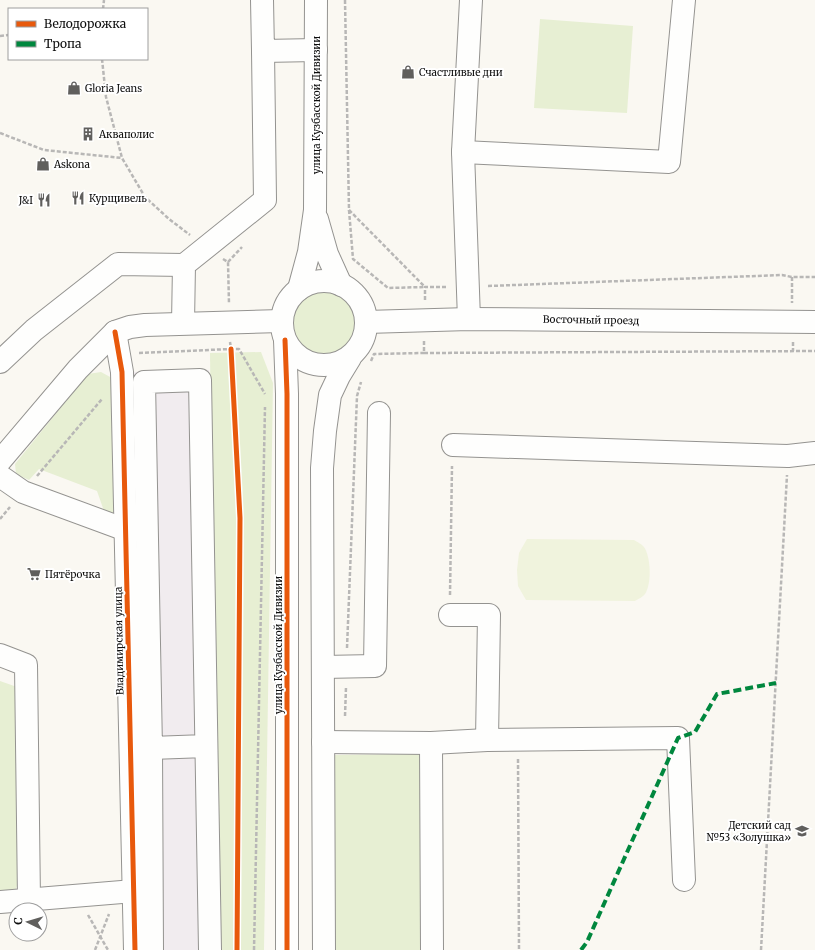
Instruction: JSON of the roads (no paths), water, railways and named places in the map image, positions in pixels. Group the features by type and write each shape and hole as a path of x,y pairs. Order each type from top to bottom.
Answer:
{"street":[{"path":"0,362 34,330 118,264 184,265 265,200 264,51 262,0"},
{"name":"улица Кузбасской Дивизии","path":"299,289 309,252 315,210 316,0"},
{"path":"469,319 463,152 472,0"},
{"path":"463,152 669,162 684,0"},
{"path":"264,51 316,50"},
{"name":"улица Кузбасской Дивизии","path":"315,210 327,254 341,285"},
{"path":"183,323 184,265"},
{"name":"улица Кузбасской Дивизии","path":"287,950 287,394 283,330 284,309 290,298 299,289 310,283 322,281 335,282 347,288 357,297 364,309 366,322 365,335 359,348 359,362 339,376 330,395 324,431 322,468 324,950"},
{"name":"Восточный проезд","path":"366,322 469,319 815,322"},
{"path":"2,455 78,369 115,332 130,327 183,323 283,330 288,347 298,358 310,364 324,366 359,362"},
{"name":"Владимирская улица","path":"115,332 122,372 126,530 141,748 125,892 135,950"},
{"path":"152,950 141,748 144,382 192,380 200,380 210,950"},
{"path":"323,667 376,666 379,413"},
{"path":"453,445 788,456 815,453"},
{"path":"0,476 23,492 126,530"},
{"path":"450,615 489,615 487,740"},
{"path":"0,655 26,665 29,900"},
{"path":"323,742 345,741 431,743 487,740 678,738 684,880"},
{"path":"431,743 432,950"},
{"path":"141,748 206,746"},
{"path":"0,902 125,892"}],"place":[{"name":"Счастливые дни","path":"408,72"},
{"name":"Gloria Jeans","path":"74,88"},
{"name":"Акваполис","path":"88,134"},
{"name":"Askona","path":"43,164"},
{"name":"Курщивель","path":"78,198"},
{"name":"J&I","path":"44,200"},
{"name":"Пятёрочка","path":"34,574"},
{"name":"Детский сад №53 «Золушка»","path":"802,831"}]}
